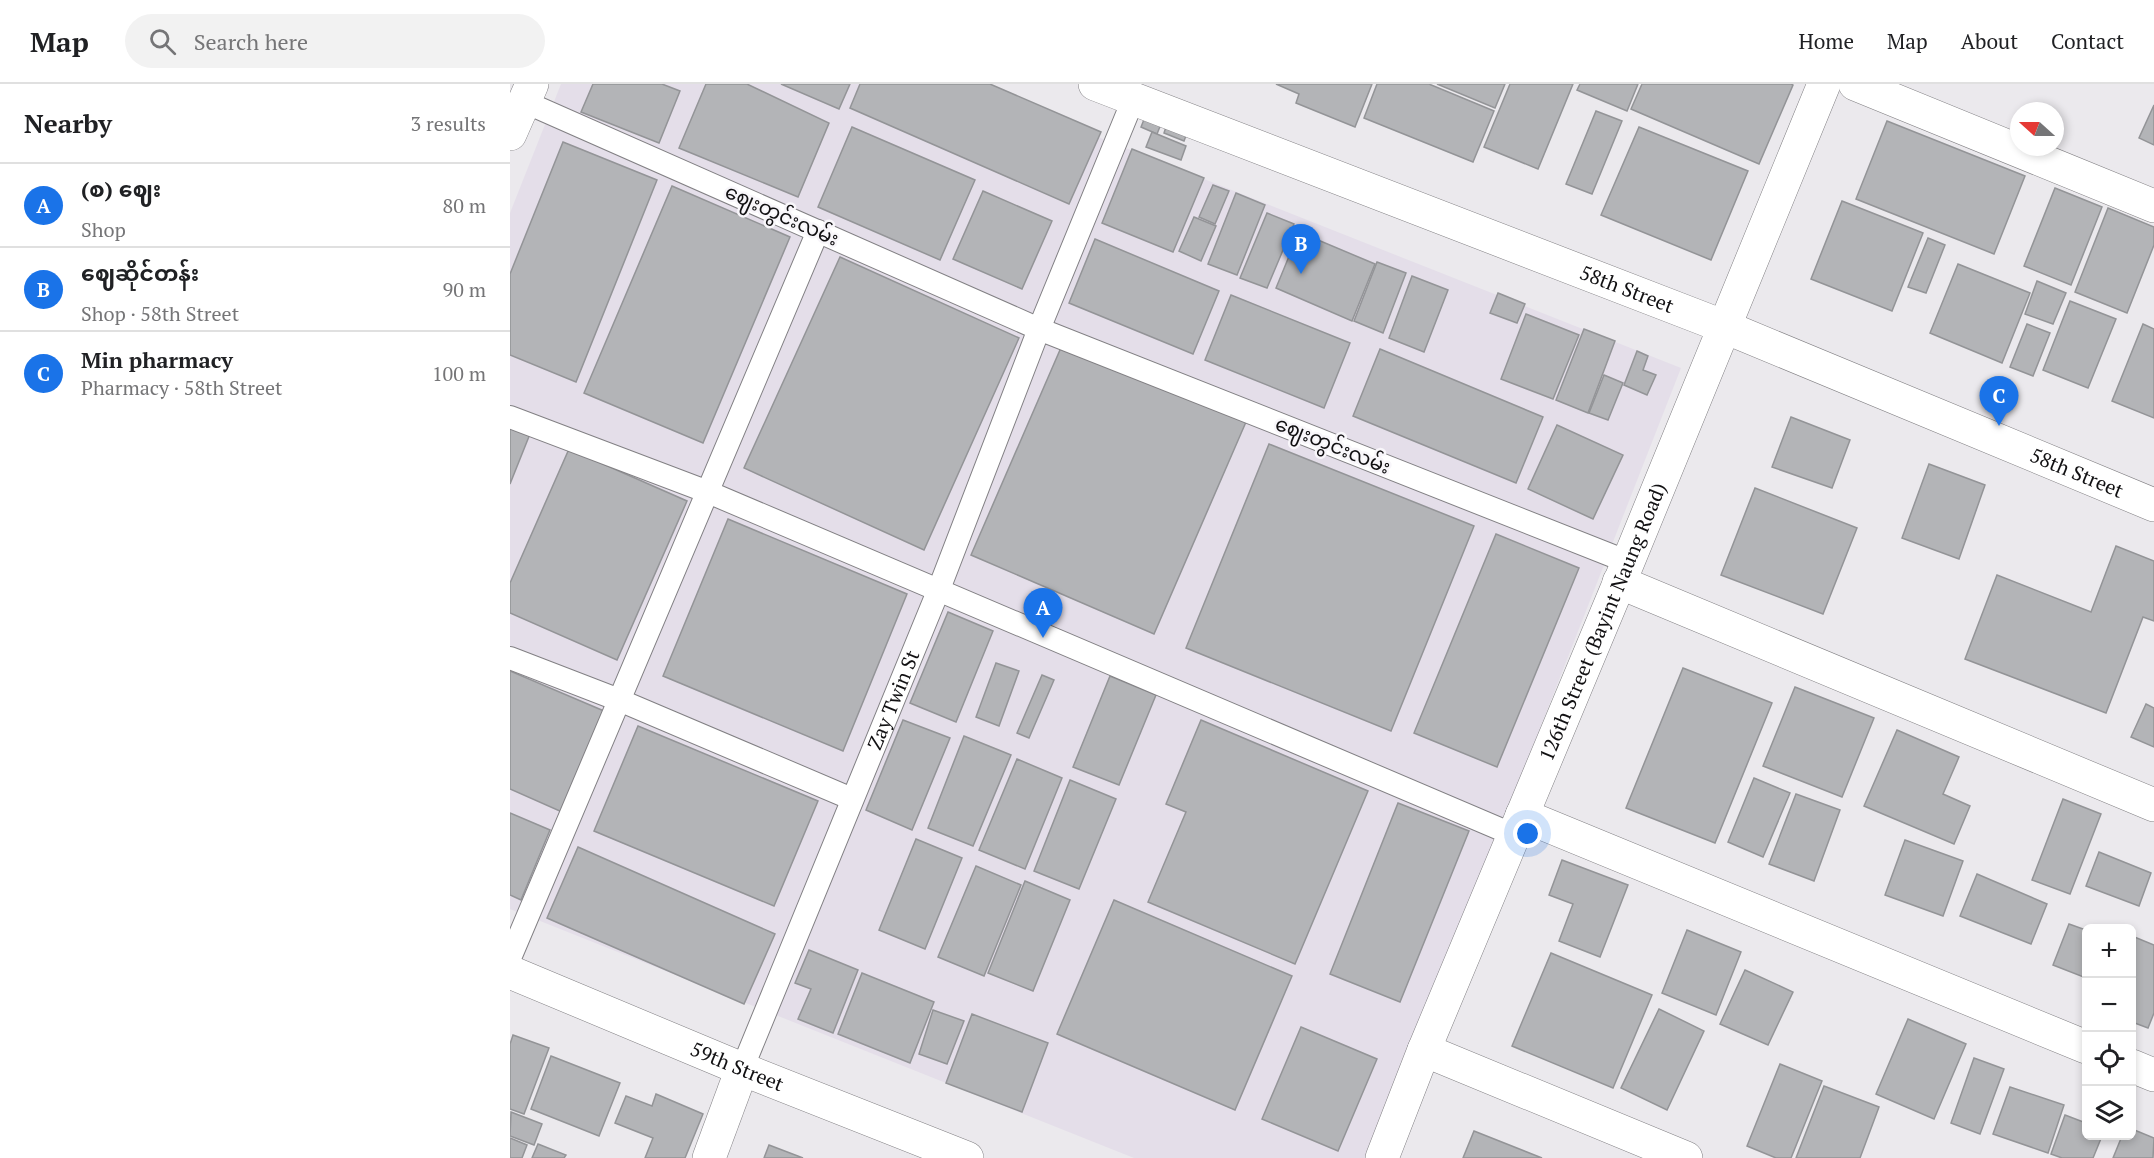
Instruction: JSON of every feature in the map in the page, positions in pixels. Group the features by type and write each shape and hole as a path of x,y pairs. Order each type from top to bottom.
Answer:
{"street":[{"name":"58th Street","path":"1095,84 1725,327 2154,505"},
{"name":"126th Street (Bayint Naung Road)","path":"1382,1158 1424,1050 1824,84"},
{"path":"1855,84 2154,206"},
{"path":"510,134 528,93"},
{"path":"1623,572 2154,805"},
{"path":"1518,825 2082,1045"},
{"name":"59th Street","path":"510,972 742,1069 967,1158"},
{"path":"1424,1050 1686,1158"},
{"path":"2136,1068 2154,1075"},
{"path":"709,1158 742,1069"}],"lane":[{"name":"ဈေးတွင်းလမ်း","path":"528,93 818,231 1038,329 1623,572"},
{"path":"1038,329 1133,100"},
{"path":"510,958 818,231"},
{"name":"Zay Twin St","path":"742,1069 939,589 1038,329"},
{"path":"510,417 708,492 939,589 1518,825"},
{"path":"510,658 620,700 852,799"}],"shaded area":[{"path":"561,84 964,84 1681,368 1372,1158 1134,1158 510,909 510,213"}],"building":[{"path":"593,84 662,84 680,91 659,143 581,112"},
{"path":"706,84 747,84 829,123 798,197 679,148"},
{"path":"781,84 850,84 839,109"},
{"path":"860,84 990,84 1101,132 1069,204 850,108"},
{"path":"1276,84 1372,84 1355,127 1296,103 1299,94"},
{"path":"1377,84 1429,84 1494,111 1473,162 1364,118"},
{"path":"1437,84 1505,84 1495,108"},
{"path":"1510,84 1573,84 1538,169 1484,147"},
{"path":"1580,84 1638,84 1627,111 1577,90"},
{"path":"1642,84 1793,85 1759,164 1631,109"},
{"path":"2154,105 2154,145 2139,138"},
{"path":"1596,111 1622,121 1592,194 1566,184"},
{"path":"1147,112 1163,119 1157,134 1141,127"},
{"path":"1169,117 1190,125 1184,141 1164,133"},
{"path":"1887,121 2025,176 1994,254 1856,199"},
{"path":"852,127 975,180 940,260 818,207"},
{"path":"1639,127 1748,171 1711,260 1601,215"},
{"path":"1152,132 1186,146 1181,160 1146,147"},
{"path":"563,142 657,180 576,382 510,355 510,274"},
{"path":"1132,149 1204,178 1173,252 1102,223"},
{"path":"1213,185 1229,191 1215,224 1199,217"},
{"path":"672,186 790,237 703,443 584,393"},
{"path":"2055,188 2102,207 2071,285 2024,266"},
{"path":"983,191 1052,221 1022,289 953,259"},
{"path":"1236,193 1265,205 1237,275 1208,264"},
{"path":"1842,201 1923,233 1892,311 1811,279"},
{"path":"2108,208 2154,227 2154,245 2127,313 2075,292"},
{"path":"1267,213 1294,224 1267,288 1240,278"},
{"path":"1194,217 1216,226 1201,261 1179,251"},
{"path":"1299,232 1375,264 1352,321 1276,288"},
{"path":"1928,238 1945,245 1926,293 1908,287"},
{"path":"1095,239 1219,291 1193,354 1069,303"},
{"path":"840,257 1019,338 924,550 744,468"},
{"path":"1377,262 1406,273 1383,333 1354,321"},
{"path":"1958,264 2030,293 2002,363 1930,333"},
{"path":"1412,276 1448,290 1424,352 1389,338"},
{"path":"2037,281 2066,293 2053,324 2025,314"},
{"path":"1498,293 1525,304 1517,323 1490,313"},
{"path":"1231,295 1350,343 1324,408 1205,360"},
{"path":"2070,301 2116,319 2088,388 2043,370"},
{"path":"1526,314 1579,335 1553,399 1501,379"},
{"path":"2027,324 2050,333 2033,376 2010,367"},
{"path":"2143,324 2154,329 2154,418 2112,401"},
{"path":"1584,329 1615,341 1588,413 1556,400"},
{"path":"1063,343 1246,422 1154,634 971,555"},
{"path":"1380,349 1543,417 1516,483 1353,416"},
{"path":"1637,351 1648,356 1643,370 1656,375 1647,395 1624,385"},
{"path":"1604,375 1623,383 1608,420 1589,413"},
{"path":"1791,417 1850,440 1832,488 1772,467"},
{"path":"1557,425 1623,455 1593,519 1528,489"},
{"path":"510,426 530,434 510,484"},
{"path":"1269,444 1474,526 1391,731 1186,648"},
{"path":"569,449 687,501 617,660 510,613 510,583"},
{"path":"1929,464 1985,485 1959,559 1902,538"},
{"path":"1755,488 1857,528 1823,614 1721,575"},
{"path":"728,519 907,594 843,751 663,676"},
{"path":"1496,534 1579,568 1497,767 1414,733"},
{"path":"2116,546 2154,561 2154,621 2143,617 2106,713 1965,659 1997,575 2091,612"},
{"path":"948,612 993,631 956,722 910,703"},
{"path":"996,663 1019,671 999,726 976,717"},
{"path":"1683,668 1772,703 1715,843 1626,808"},
{"path":"510,671 604,711 562,812 510,789"},
{"path":"1042,675 1054,680 1029,738 1017,733"},
{"path":"1110,676 1156,695 1119,785 1073,767"},
{"path":"1795,687 1874,718 1842,797 1763,766"},
{"path":"2146,704 2154,708 2154,747 2131,737"},
{"path":"903,720 950,738 912,830 866,810"},
{"path":"1201,720 1368,791 1295,964 1148,902 1186,812 1166,804"},
{"path":"638,726 818,801 774,906 594,831"},
{"path":"1897,730 1959,757 1943,794 1970,806 1954,844 1864,806"},
{"path":"964,736 1011,755 973,846 928,828"},
{"path":"1017,759 1062,778 1025,869 979,850"},
{"path":"1754,778 1790,793 1763,857 1728,842"},
{"path":"1070,780 1116,799 1079,889 1034,871"},
{"path":"1796,794 1840,810 1814,881 1769,864"},
{"path":"2063,799 2101,814 2070,894 2032,880"},
{"path":"1398,803 1469,831 1400,1002 1330,974"},
{"path":"510,813 550,830 521,900 510,895"},
{"path":"916,839 962,858 925,949 879,930"},
{"path":"1905,840 1963,861 1943,916 1885,895"},
{"path":"578,847 775,934 744,1004 547,918"},
{"path":"2099,852 2151,873 2139,906 2086,886"},
{"path":"1562,860 1628,885 1600,957 1559,941 1573,904 1549,895"},
{"path":"976,866 1021,885 984,976 938,957"},
{"path":"1977,874 2047,904 2031,944 1960,916"},
{"path":"1025,881 1070,900 1033,991 988,973"},
{"path":"1114,900 1292,976 1235,1110 1057,1034"},
{"path":"2069,924 2082,929 2082,976 2053,965"},
{"path":"1687,930 1741,952 1716,1015 1662,993"},
{"path":"2136,938 2154,945 2154,1013 2148,1028 2136,1024"},
{"path":"809,950 858,970 833,1033 798,1019 811,989 795,983"},
{"path":"1551,953 1652,995 1613,1088 1512,1046"},
{"path":"1745,970 1793,992 1768,1045 1720,1024"},
{"path":"862,973 934,1002 910,1063 838,1034"},
{"path":"1659,1009 1704,1031 1667,1110 1621,1088"},
{"path":"933,1010 964,1021 947,1064 919,1054"},
{"path":"972,1014 1048,1043 1022,1112 946,1083"},
{"path":"1908,1019 1966,1044 1934,1119 1876,1094"},
{"path":"1301,1027 1377,1059 1338,1151 1262,1119"},
{"path":"513,1035 549,1048 524,1114 510,1109 510,1044"},
{"path":"551,1056 620,1083 599,1136 531,1109"},
{"path":"1974,1058 2004,1069 1980,1134 1951,1123"},
{"path":"1780,1064 1822,1081 1791,1158 1776,1158 1747,1146"},
{"path":"1824,1086 1879,1107 1860,1158 1796,1158"},
{"path":"2010,1087 2064,1105 2048,1153 1993,1134"},
{"path":"656,1094 703,1114 685,1158 645,1158 653,1138 615,1123 626,1096 652,1106"},
{"path":"511,1112 542,1124 534,1145 510,1136"},
{"path":"2065,1115 2082,1121 2082,1140 2100,1140 2093,1158 2062,1158 2051,1154"},
{"path":"1474,1131 1542,1158 1463,1158"},
{"path":"2136,1131 2154,1138 2153,1158 2113,1158 2120,1140 2136,1140"},
{"path":"510,1138 527,1145 522,1158 510,1158"},
{"path":"538,1144 566,1155 564,1158 532,1158"},
{"path":"769,1145 803,1158 764,1158"}],"place":[{"name":"ဈေဆိုင်တန်း","path":"1301,274"},
{"name":"Min pharmacy","path":"1999,426"},
{"name":"(စ) ဈေး","path":"1043,638"}]}
